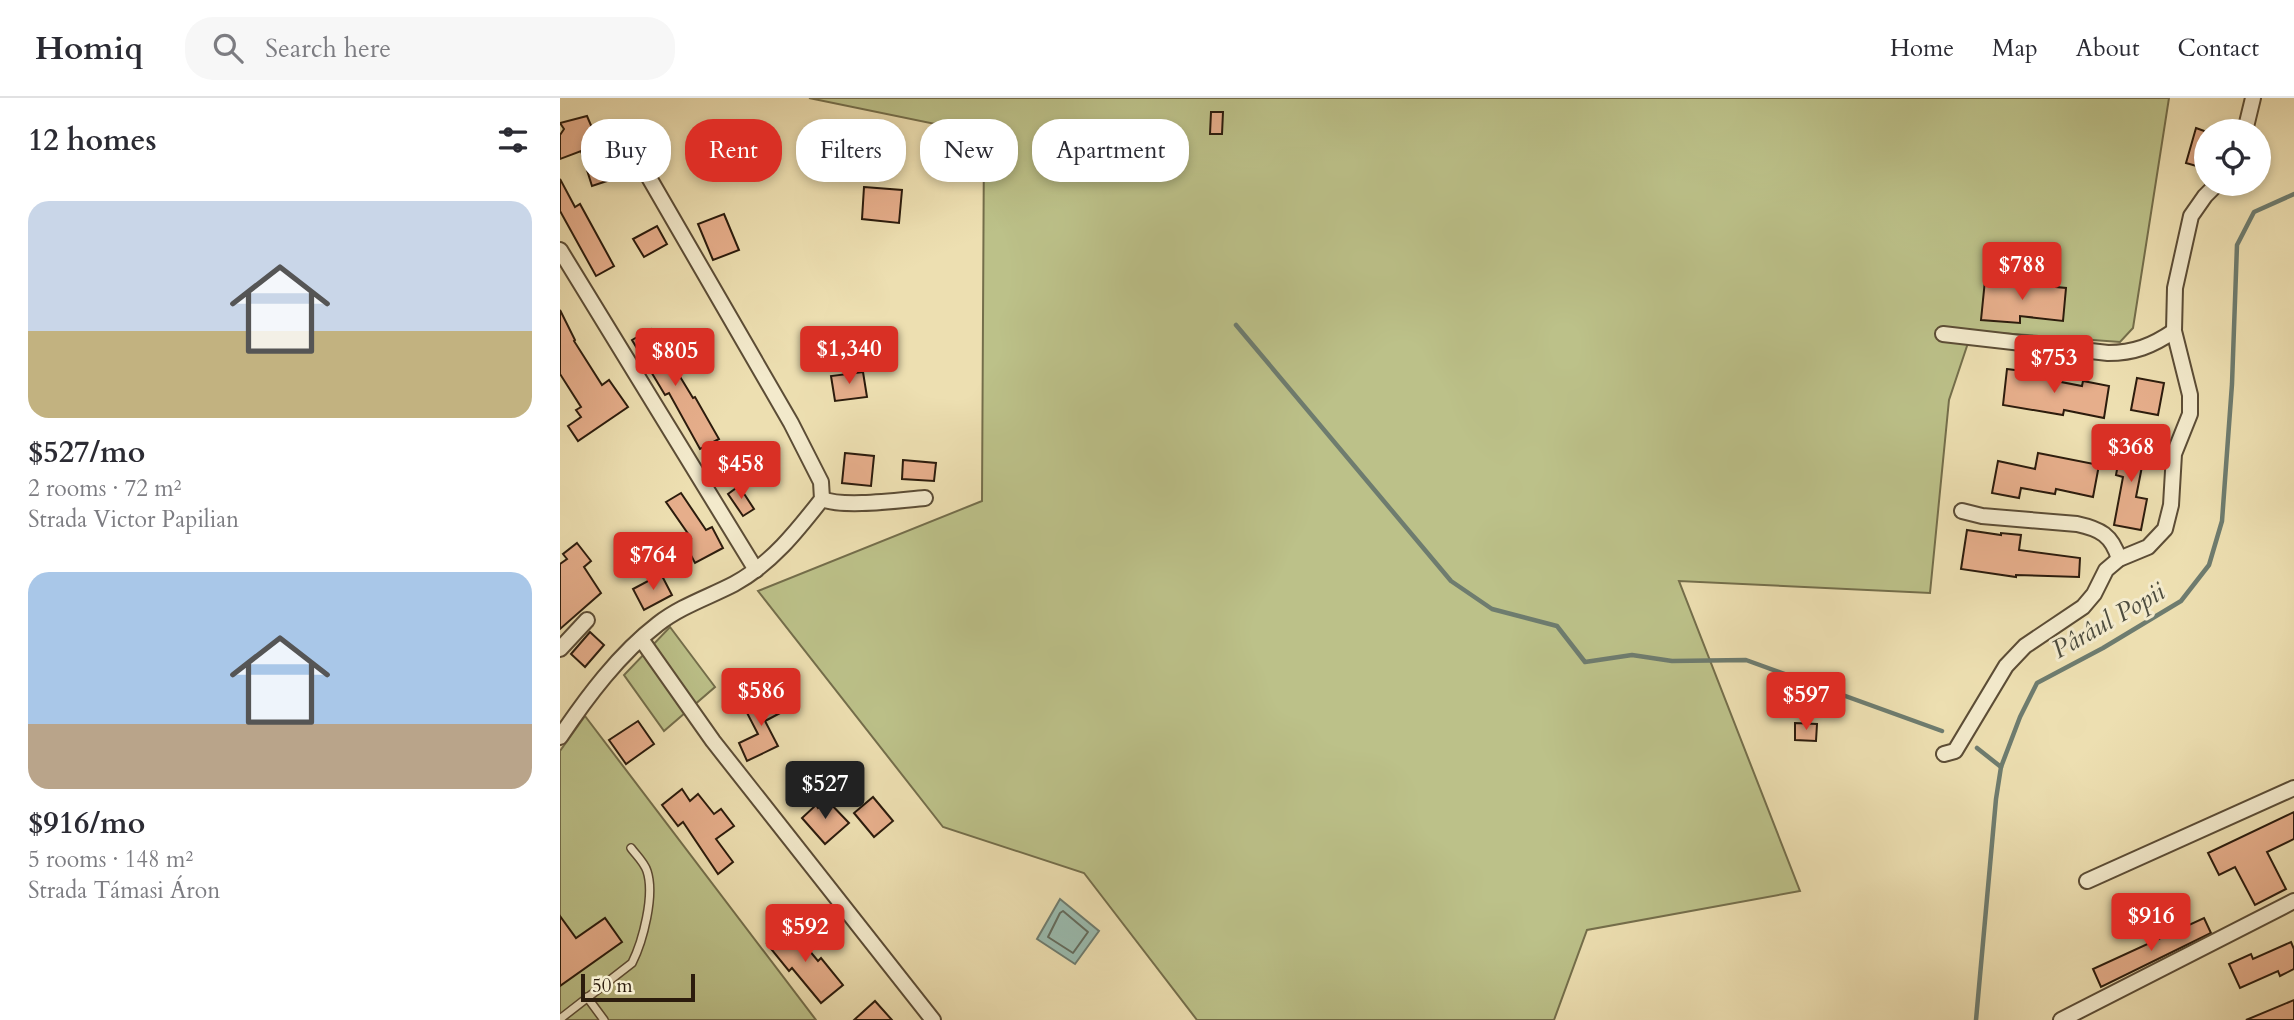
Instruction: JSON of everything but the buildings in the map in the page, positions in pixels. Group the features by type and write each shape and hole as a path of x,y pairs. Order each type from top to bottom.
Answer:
{"street":[{"path":"2248,119 2253,98"},
{"path":"560,737 592,692 641,639 680,610 734,584 756,570 799,529 822,499 821,482 791,423 652,182"},
{"path":"1944,754 1955,751 2006,666 2025,646 2083,607 2094,594 2106,570 2119,559 2148,547 2165,529 2169,516 2174,454 2190,414 2190,395 2174,331 2175,288 2191,216 2203,196"},
{"path":"560,250 756,570"},
{"path":"1943,334 2108,353 2129,353 2152,345 2174,331"},
{"path":"822,499 830,502 865,502 925,498"},
{"path":"1962,511 1982,516 2091,527 2114,543 2119,559"},
{"path":"560,649 587,620"},
{"path":"641,639 713,741 933,1020"},
{"path":"2087,881 2294,788"},
{"path":"2061,1020 2294,901"}],"lane":[{"path":"560,1019 632,963 648,913 648,875 631,848"},
{"path":"587,997 604,1020"}],"green space":[{"path":"809,98 2169,98 2133,328 2120,342 1972,331 1949,400 1930,593 1679,581 1800,891 1587,930 1554,1020 1197,1020 1084,873 943,827 758,591 982,501 984,182 1018,182 1018,119 920,121"},
{"path":"670,627 715,687 664,731 624,675"},
{"path":"585,716 816,1020 560,1020 560,751"}],"water":[{"path":"1060,899 1099,931 1075,964 1037,939"}],"waterway":[{"name":"Pârâul Popii","path":"1976,1020 1996,799 2001,767 2020,717 2037,683 2103,648 2181,601 2209,565 2222,521 2232,384 2237,245 2254,212 2294,194"},
{"path":"1236,325 1451,581 1492,609 1557,626 1585,662 1632,655 1672,661 1746,660 1942,731"},
{"path":"1977,748 2001,767"}]}
